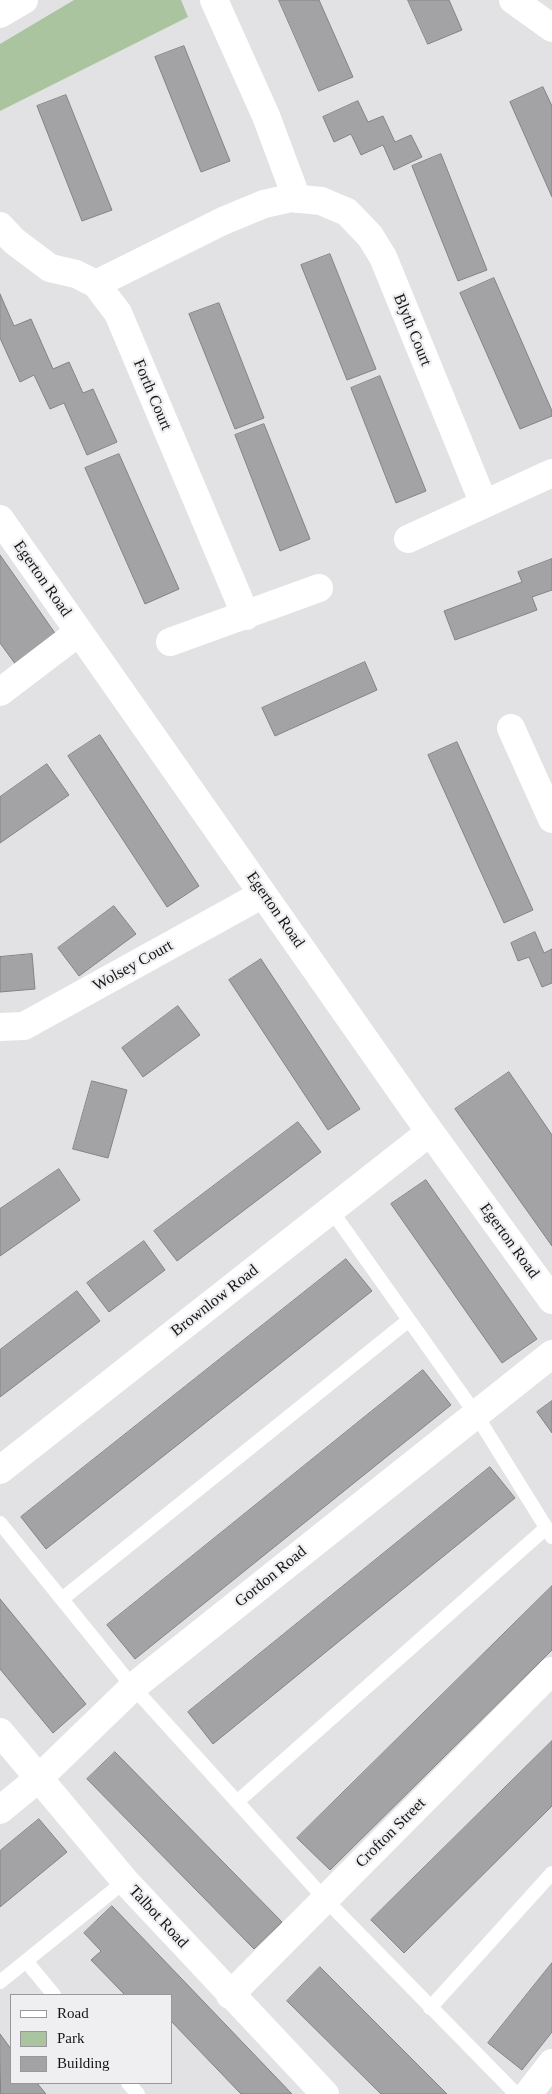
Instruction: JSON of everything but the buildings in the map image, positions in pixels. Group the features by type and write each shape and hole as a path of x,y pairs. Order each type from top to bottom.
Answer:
{"street":[{"path":"0,14 24,0"},
{"path":"214,0 266,116 297,199"},
{"path":"513,0 552,28"},
{"name":"Blyth Court","path":"96,284 222,221 264,204 297,199 321,201 347,212 370,236 383,257 484,504"},
{"name":"Forth Court","path":"0,226 14,241 50,268 76,274 96,284 118,313 246,616"},
{"path":"408,539 552,473"},
{"name":"Egerton Road","path":"0,519 430,1132 552,1300"},
{"path":"170,642 319,588"},
{"path":"0,692 79,632"},
{"path":"511,728 552,818"},
{"name":"Wolsey Court","path":"0,1027 24,1026 263,894"},
{"name":"Brownlow Road","path":"0,1470 430,1132"},
{"name":"Gordon Road","path":"0,1810 39,1778 134,1687 475,1413 552,1354"},
{"name":"Crofton Street","path":"230,1995 552,1670"},
{"name":"Talbot Road","path":"0,1732 125,1881 324,2094"},
{"path":"528,2094 552,2063"}],"lane":[{"path":"237,1802 549,1532 475,1413 331,1210"},
{"path":"62,1599 409,1320"},
{"path":"0,1523 134,1687 237,1802 325,1899 516,2094"},
{"path":"430,2008 552,1873"},
{"path":"0,1982 125,1881"},
{"path":"26,1961 53,1994"},
{"path":"129,2084 138,2094"}],"green space":[{"path":"74,0 181,0 188,17 0,111 0,44"}]}
